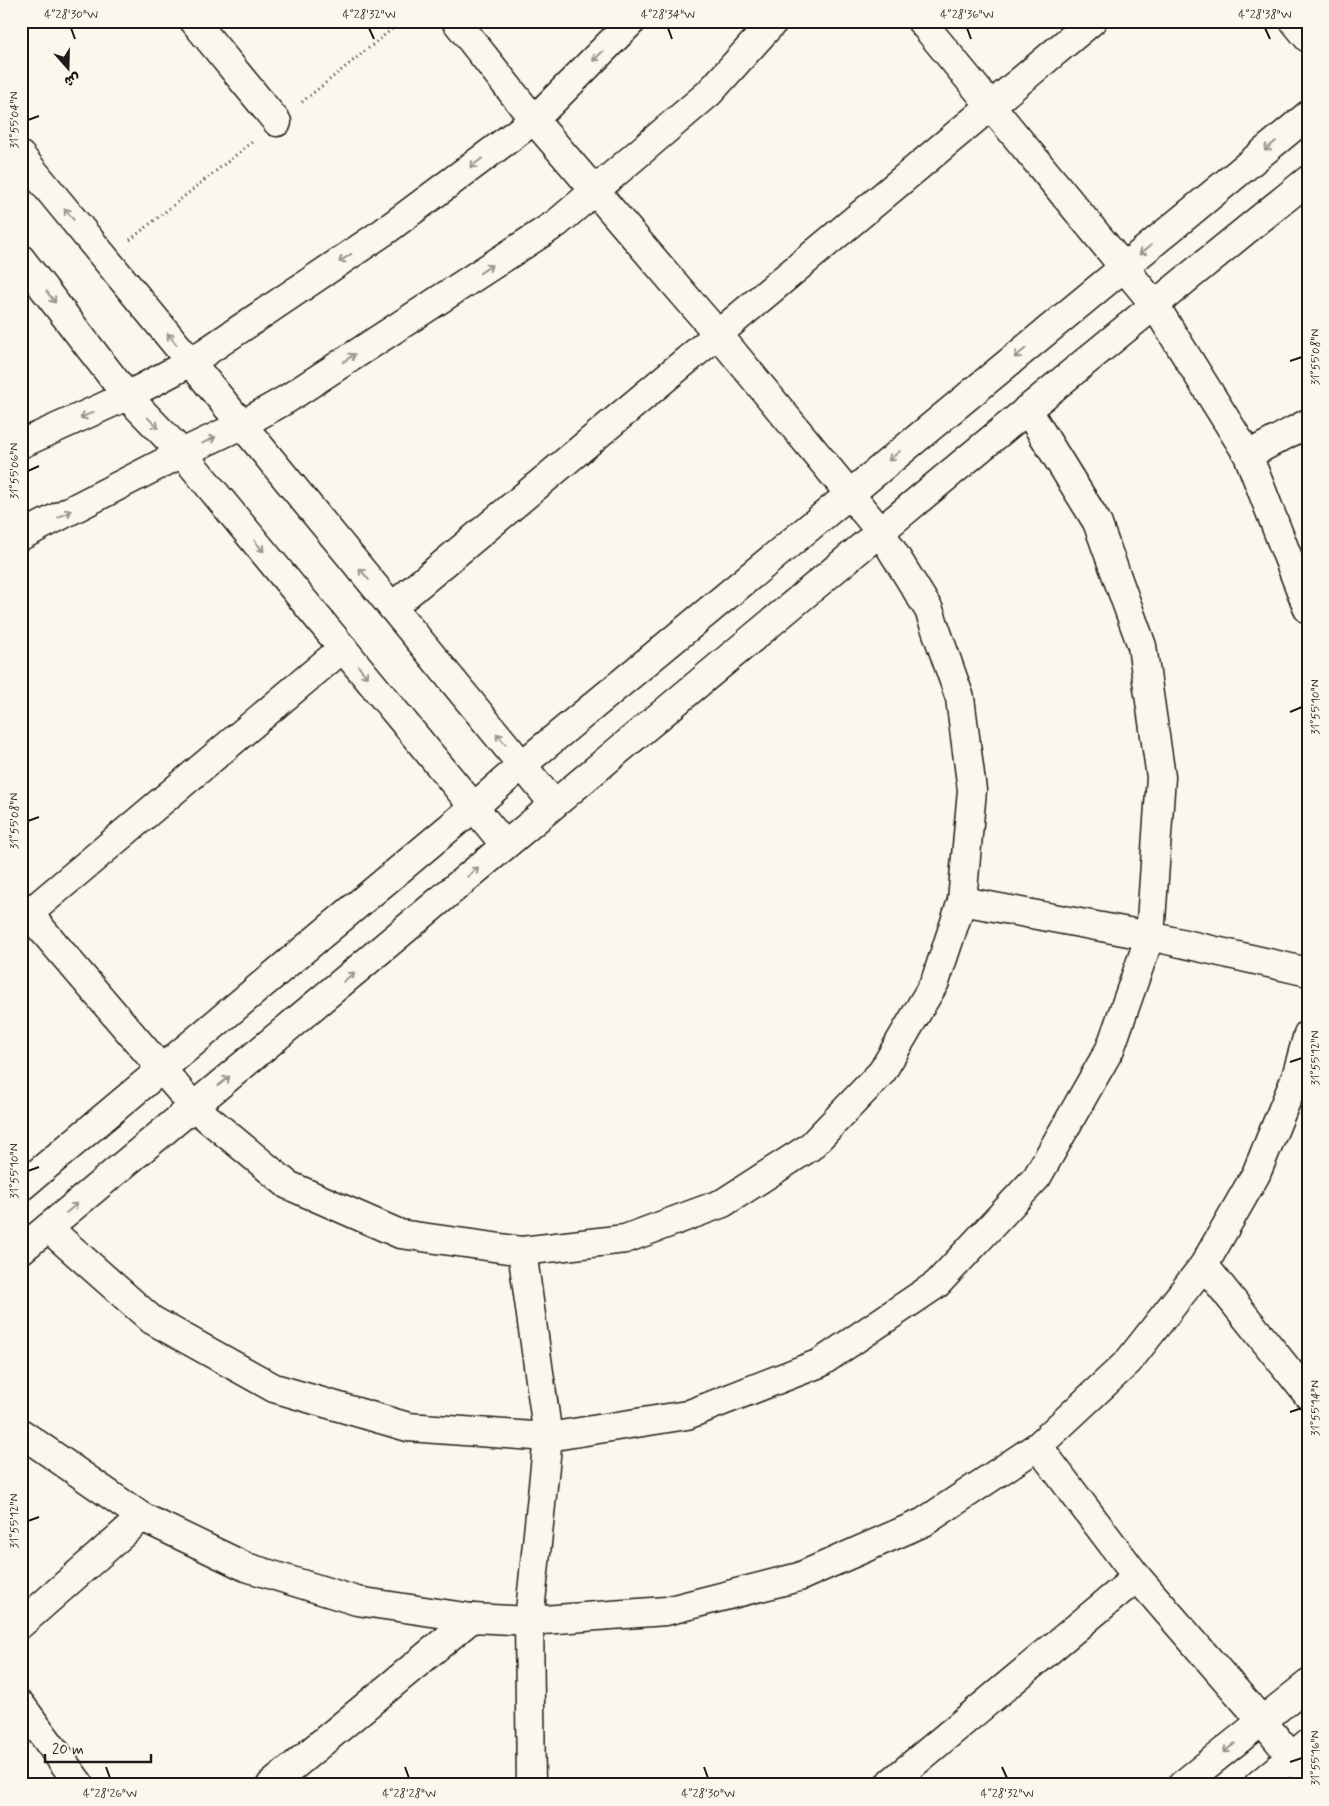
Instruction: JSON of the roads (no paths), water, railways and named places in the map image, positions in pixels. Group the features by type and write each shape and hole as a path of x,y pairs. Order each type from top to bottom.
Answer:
{"street":[{"path":"194,21 277,122"},
{"path":"343,648 24,913 194,1107 288,1184 400,1234 522,1251 625,1239 723,1203 810,1147 882,1072 935,982 962,901 972,790 960,698 929,610 880,531 718,334 534,120 456,21"},
{"path":"21,444 127,396 191,362 385,231 534,120 632,21"},
{"path":"21,536 182,453 242,425 287,399 557,223 709,93 774,21"},
{"path":"921,21 1154,304 1248,455 1308,609"},
{"path":"392,607 1092,21"},
{"path":"1294,21 1308,38"},
{"path":"21,1187 522,765 1308,115"},
{"path":"21,156 554,804"},
{"path":"21,1250 880,531 1154,304 1308,180"},
{"path":"21,259 127,396 182,453 505,845"},
{"path":"48,1228 152,1320 274,1388 408,1427 548,1437 687,1415 820,1363 937,1284 1037,1177 1110,1049 1150,936 1161,777 1142,646 1097,522 1027,409"},
{"path":"1248,455 1308,423"},
{"path":"962,901 1150,936 1308,972"},
{"path":"21,1433 142,1517 246,1567 348,1598 472,1618 529,1621 666,1611 799,1577 924,1522 1038,1446 1128,1362 1204,1265 1256,1174 1296,1077 1308,1034"},
{"path":"522,1251 548,1437 529,1621 530,1785"},
{"path":"1204,1265 1308,1395"},
{"path":"1038,1446 1137,1577 1262,1722 1302,1759 1258,1785"},
{"path":"21,1624 142,1517"},
{"path":"888,1785 1137,1577"},
{"path":"271,1785 472,1618"},
{"path":"1182,1785 1308,1684"},
{"path":"21,1706 80,1785"}]}
